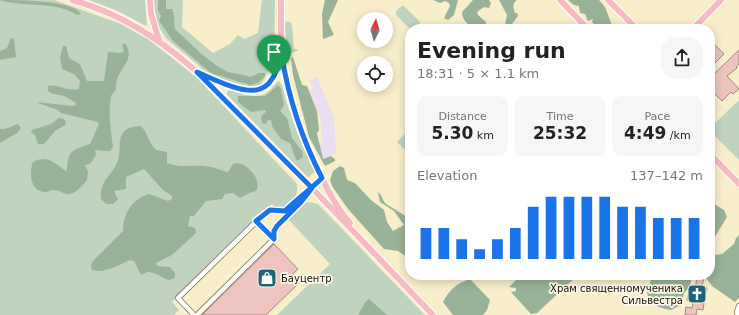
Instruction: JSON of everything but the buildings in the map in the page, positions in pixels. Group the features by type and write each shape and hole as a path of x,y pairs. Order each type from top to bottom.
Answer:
{"main road":[{"path":"72,0 117,16 131,23 159,40 197,72 309,190 433,315"},
{"path":"150,0 151,14 159,40"},
{"path":"281,0 280,24 282,57 287,87 297,122 322,178 343,216 437,315"},
{"path":"560,0 583,24"},
{"path":"608,0 631,24"},
{"path":"698,24 721,0"},
{"path":"197,72 226,84 246,90 262,89 268,84 282,57"},
{"path":"715,159 739,184"}],"street":[{"path":"309,190 301,202 277,226 274,231 274,239 195,315 178,298 256,221 270,210 285,211 322,178"},
{"path":"256,221 274,239"},
{"path":"738,315 737,312 739,306"}],"shaded area":[{"path":"317,77 334,117 336,153 323,159 319,144 322,142 320,117 309,91 313,88 309,80"}],"green space":[{"path":"0,0 54,0 121,24 148,39 196,77 297,184 296,196 289,205 282,211 278,210 272,204 172,302 179,310 174,315 0,315"},
{"path":"0,0 57,3 76,9 81,14 77,15 63,8 5,2"},
{"path":"89,0 145,0 147,25 144,25 118,11"},
{"path":"153,0 183,0 182,27 213,53 230,44 238,35 244,39 258,33 262,0 275,0 274,60 261,85 251,89 219,79 205,71 167,39 158,26"},
{"path":"158,0 166,0 166,9 172,9 175,29 212,62 232,73 250,77 259,73 265,73 265,76 258,83 250,85 211,73 173,41 159,21 161,16 158,10"},
{"path":"325,0 338,0 328,22 334,35 323,39 322,14"},
{"path":"433,0 458,0 454,15 448,20 444,18 450,6 449,3 445,1 440,3"},
{"path":"473,0 489,0 491,3 489,8 484,7 477,12 486,24 467,24 464,20 462,12"},
{"path":"499,0 517,0 514,3 513,8 518,16 512,24 505,24 507,15"},
{"path":"568,0 599,0 605,7 611,24 594,24 592,22 593,19 588,21 585,14 580,13 579,6 574,5"},
{"path":"404,6 420,22 419,24 405,24 396,15 396,11"},
{"path":"288,21 292,24 294,49 298,49 297,51 289,54 284,52 286,42 285,25 283,24"},
{"path":"11,38 14,39 16,57 0,60 0,51 7,48"},
{"path":"125,43 129,53 128,58 116,82 116,89 111,96 110,102 110,122 113,147 110,151 95,150 96,155 90,164 85,165 88,172 87,180 76,192 67,194 56,190 45,192 36,189 31,176 33,162 42,159 50,160 66,171 68,159 72,152 90,144 99,124 98,122 61,113 58,110 37,102 72,106 76,105 76,103 66,97 53,94 48,91 48,86 52,85 74,90 79,89 80,81 74,74 62,69 60,58 63,46 66,46 69,58 80,64 87,81 104,81 108,52 121,53 124,51 122,45"},
{"path":"293,57 302,85 307,86 317,111 319,130 317,133 323,159 331,156 335,159 335,161 325,166 309,137 293,75 291,58"},
{"path":"279,81 283,86 299,138 315,171 308,178 227,96 227,92 229,90 249,96 259,96 269,91"},
{"path":"278,85 281,89 284,105 280,111 287,118 292,138 302,151 303,157 299,160 296,160 290,143 281,139 272,126 271,120 268,120 266,124 262,123 261,118 266,112 265,110 251,112 238,102 238,96 265,96"},
{"path":"739,100 739,160 715,136 715,123"},
{"path":"59,118 64,119 66,122 65,125 55,131 44,144 38,144 35,135 31,132 32,130 51,124"},
{"path":"18,124 21,128 17,133 0,143 0,129 5,129"},
{"path":"141,126 156,150 167,152 167,163 181,166 206,166 228,172 233,164 238,163 247,167 252,172 258,186 256,191 240,198 233,193 225,194 222,199 206,201 194,216 190,216 188,226 195,228 196,233 172,255 156,263 157,266 170,267 175,273 175,278 169,280 149,272 141,275 134,261 130,260 102,271 92,270 91,265 92,262 123,231 123,225 127,213 133,203 149,194 168,201 172,199 172,196 163,190 144,169 126,177 126,189 114,191 118,199 113,204 106,204 101,199 104,183 115,168 119,157 120,139 122,134 132,127"},
{"path":"405,134 405,150 397,142"},
{"path":"340,166 344,168 347,180 355,183 371,200 384,210 387,222 393,231 404,225 394,211 380,202 378,192 385,203 405,216 405,256 398,251 384,249 348,209 332,186 330,180 333,171"},
{"path":"310,202 318,204 425,315 277,315 330,264 288,219 305,203"},
{"path":"715,205 724,210 727,217 715,237"},
{"path":"739,235 739,298 735,302 712,286 708,280 715,280 715,255 722,254 734,244"},
{"path":"471,280 490,300 487,310 483,315 453,315 443,302 448,294 461,283"},
{"path":"516,280 573,280 537,313 531,314 511,292 516,291 516,288 509,287"},
{"path":"650,280 691,280 689,288 685,292 679,306 671,310 659,307 652,303 647,292"},
{"path":"369,299 387,315 358,315 366,301"}],"place":[{"name":"Бауцентр","path":"267,278"},
{"name":"Храм священномученика Сильвестра","path":"697,294"}],"route":[{"path":"274,76 262,89 246,90 226,84 197,72 269,144 312,188 307,193 301,202 277,226 274,231 274,239 256,221 267,211 273,209 283,212 285,211 297,199 307,193 322,178 309,152 297,122 287,87 282,57 274,76"}]}
